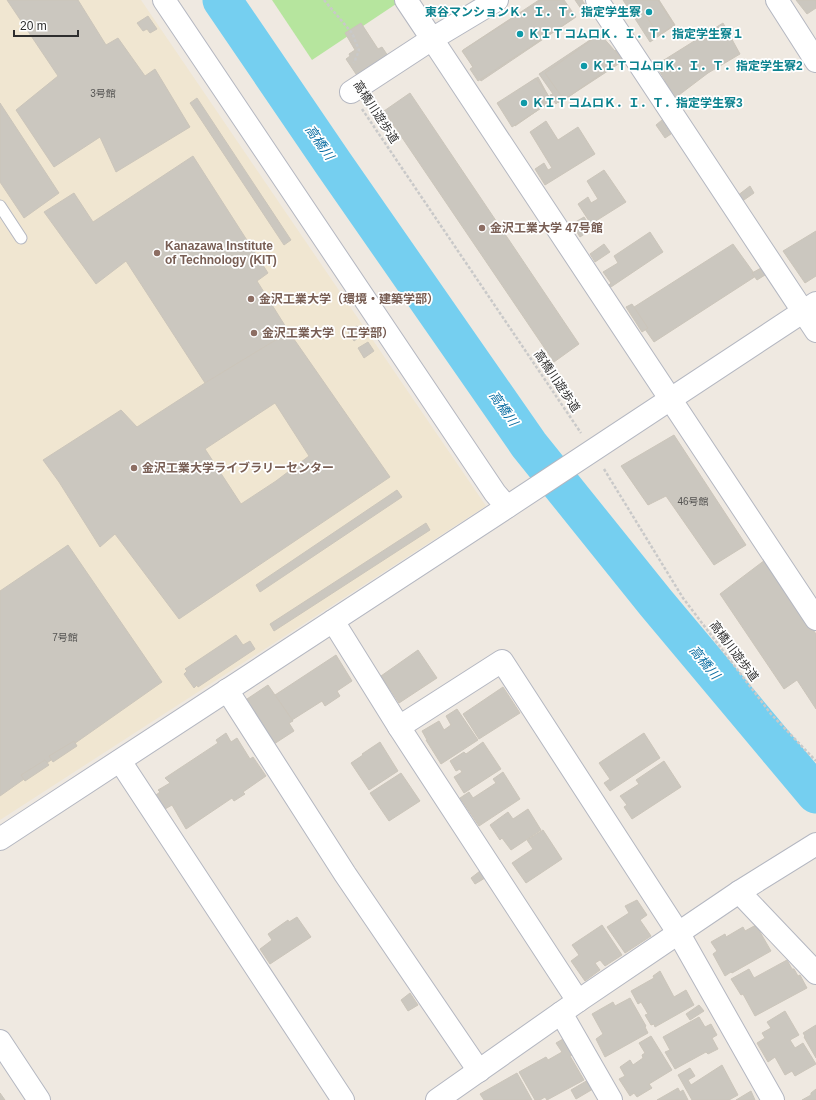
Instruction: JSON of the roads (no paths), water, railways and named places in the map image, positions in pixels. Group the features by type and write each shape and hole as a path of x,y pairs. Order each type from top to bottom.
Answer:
{"street":[{"path":"164,0 495,494 507,507"},
{"path":"406,0 816,619"},
{"path":"351,92 432,39 497,0"},
{"path":"597,0 810,307 816,331"},
{"path":"777,0 816,61"},
{"path":"0,839 810,307"},
{"path":"333,621 570,1007 611,1100"},
{"path":"399,727 502,661 679,934 773,1100"},
{"path":"227,690 345,874 479,1071"},
{"path":"120,761 343,1100"},
{"path":"446,1097 479,1071 570,1007 739,892 816,844"},
{"path":"739,892 816,973"},
{"path":"0,1041 39,1100"}],"lane":[{"path":"0,206 21,238"}],"waterway":[{"name":"高橋川","path":"222,0 529,445 656,603 816,794"}],"place":[{"name":"東谷マンションＫ．Ｉ．Ｔ．指定学生寮","path":"649,12"},
{"name":"ＫＩＴコムロＫ．Ｉ．Ｔ．指定学生寮１","path":"520,34"},
{"name":"ＫＩＴコムロＫ．Ｉ．Ｔ．指定学生寮2","path":"584,66"},
{"name":"ＫＩＴコムロＫ．Ｉ．Ｔ．指定学生寮3","path":"524,103"},
{"name":"金沢工業大学 47号館","path":"482,228"},
{"name":"Kanazawa Institute of Technology (KIT)","path":"157,253"},
{"name":"金沢工業大学（環境・建築学部）","path":"251,299"},
{"name":"金沢工業大学（工学部）","path":"254,333"},
{"name":"金沢工業大学ライブラリーセンター","path":"134,468"}]}
